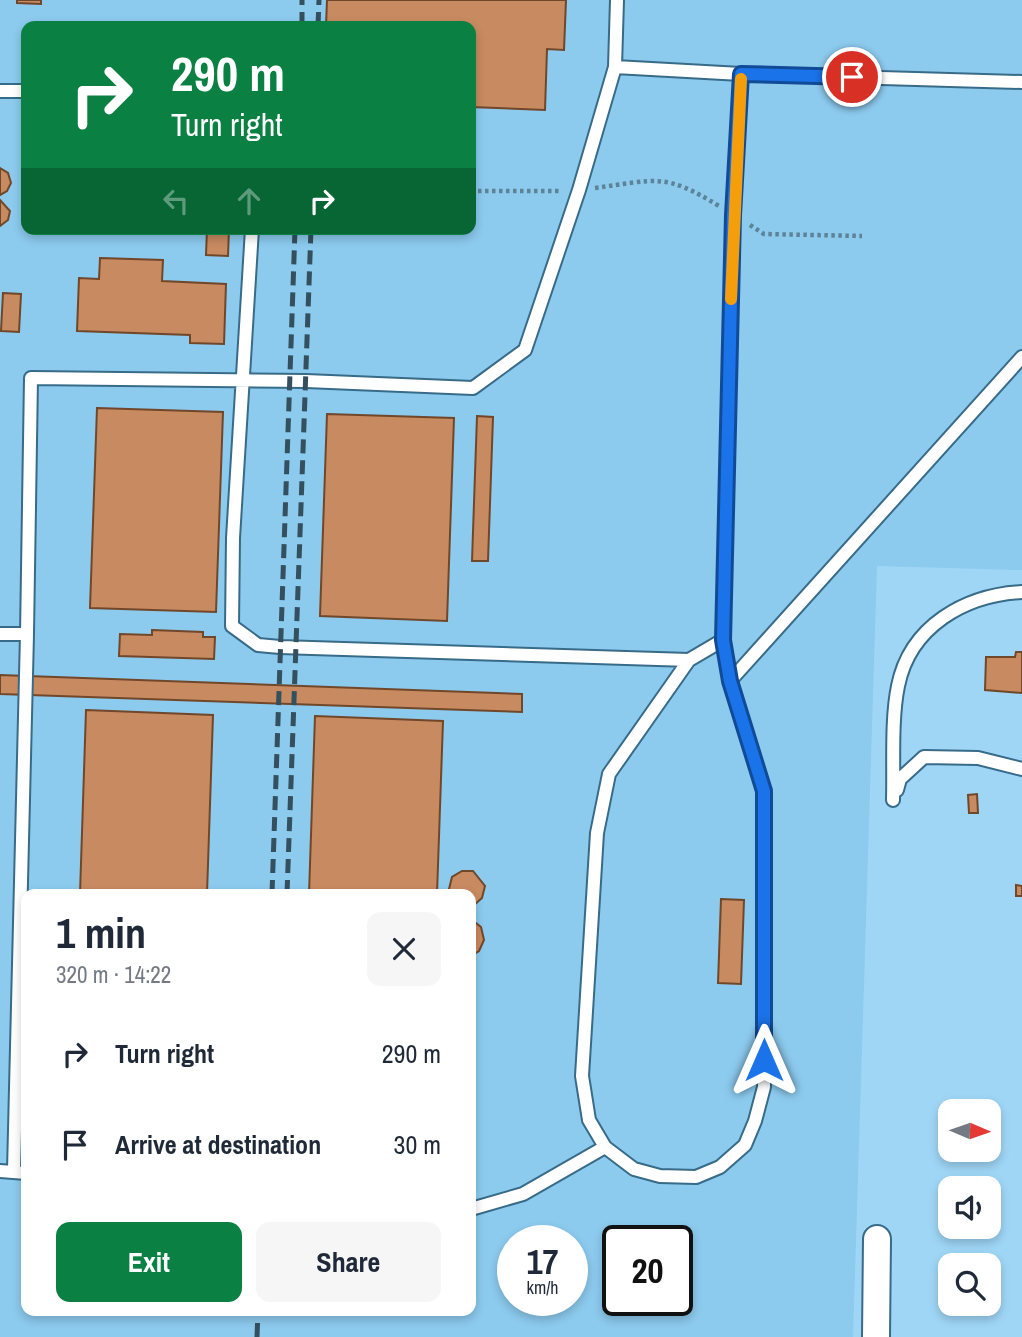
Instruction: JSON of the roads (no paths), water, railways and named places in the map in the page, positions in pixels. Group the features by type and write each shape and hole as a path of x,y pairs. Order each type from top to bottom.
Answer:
{"street":[{"path":"876,1337 877,1240"}],"lane":[{"path":"13,1172 31,378 243,380 473,388 525,351 579,190 615,67 617,0"},
{"path":"615,67 741,74 1022,82"},
{"path":"723,640 689,660 610,774 597,833 582,1076 589,1120 605,1147 634,1169 660,1176 696,1177 720,1167 745,1145 764,1087 764,791 730,681 723,640 733,215 741,74"},
{"path":"0,91 21,91"},
{"path":"252,235 233,538 232,626 258,645 689,660"},
{"path":"730,681 1022,357"},
{"path":"1022,592 1000,593 964,604 934,622 910,654 898,686 893,800 900,779 924,757 978,758 1022,769"},
{"path":"0,634 27,634"},
{"path":"476,1208 523,1194 605,1147"}],"railway":[{"path":"302,0 302,21"},
{"path":"318,21 319,0"},
{"path":"272,889 295,235"},
{"path":"287,889 311,235"},
{"path":"257,1337 258,1316"}]}
